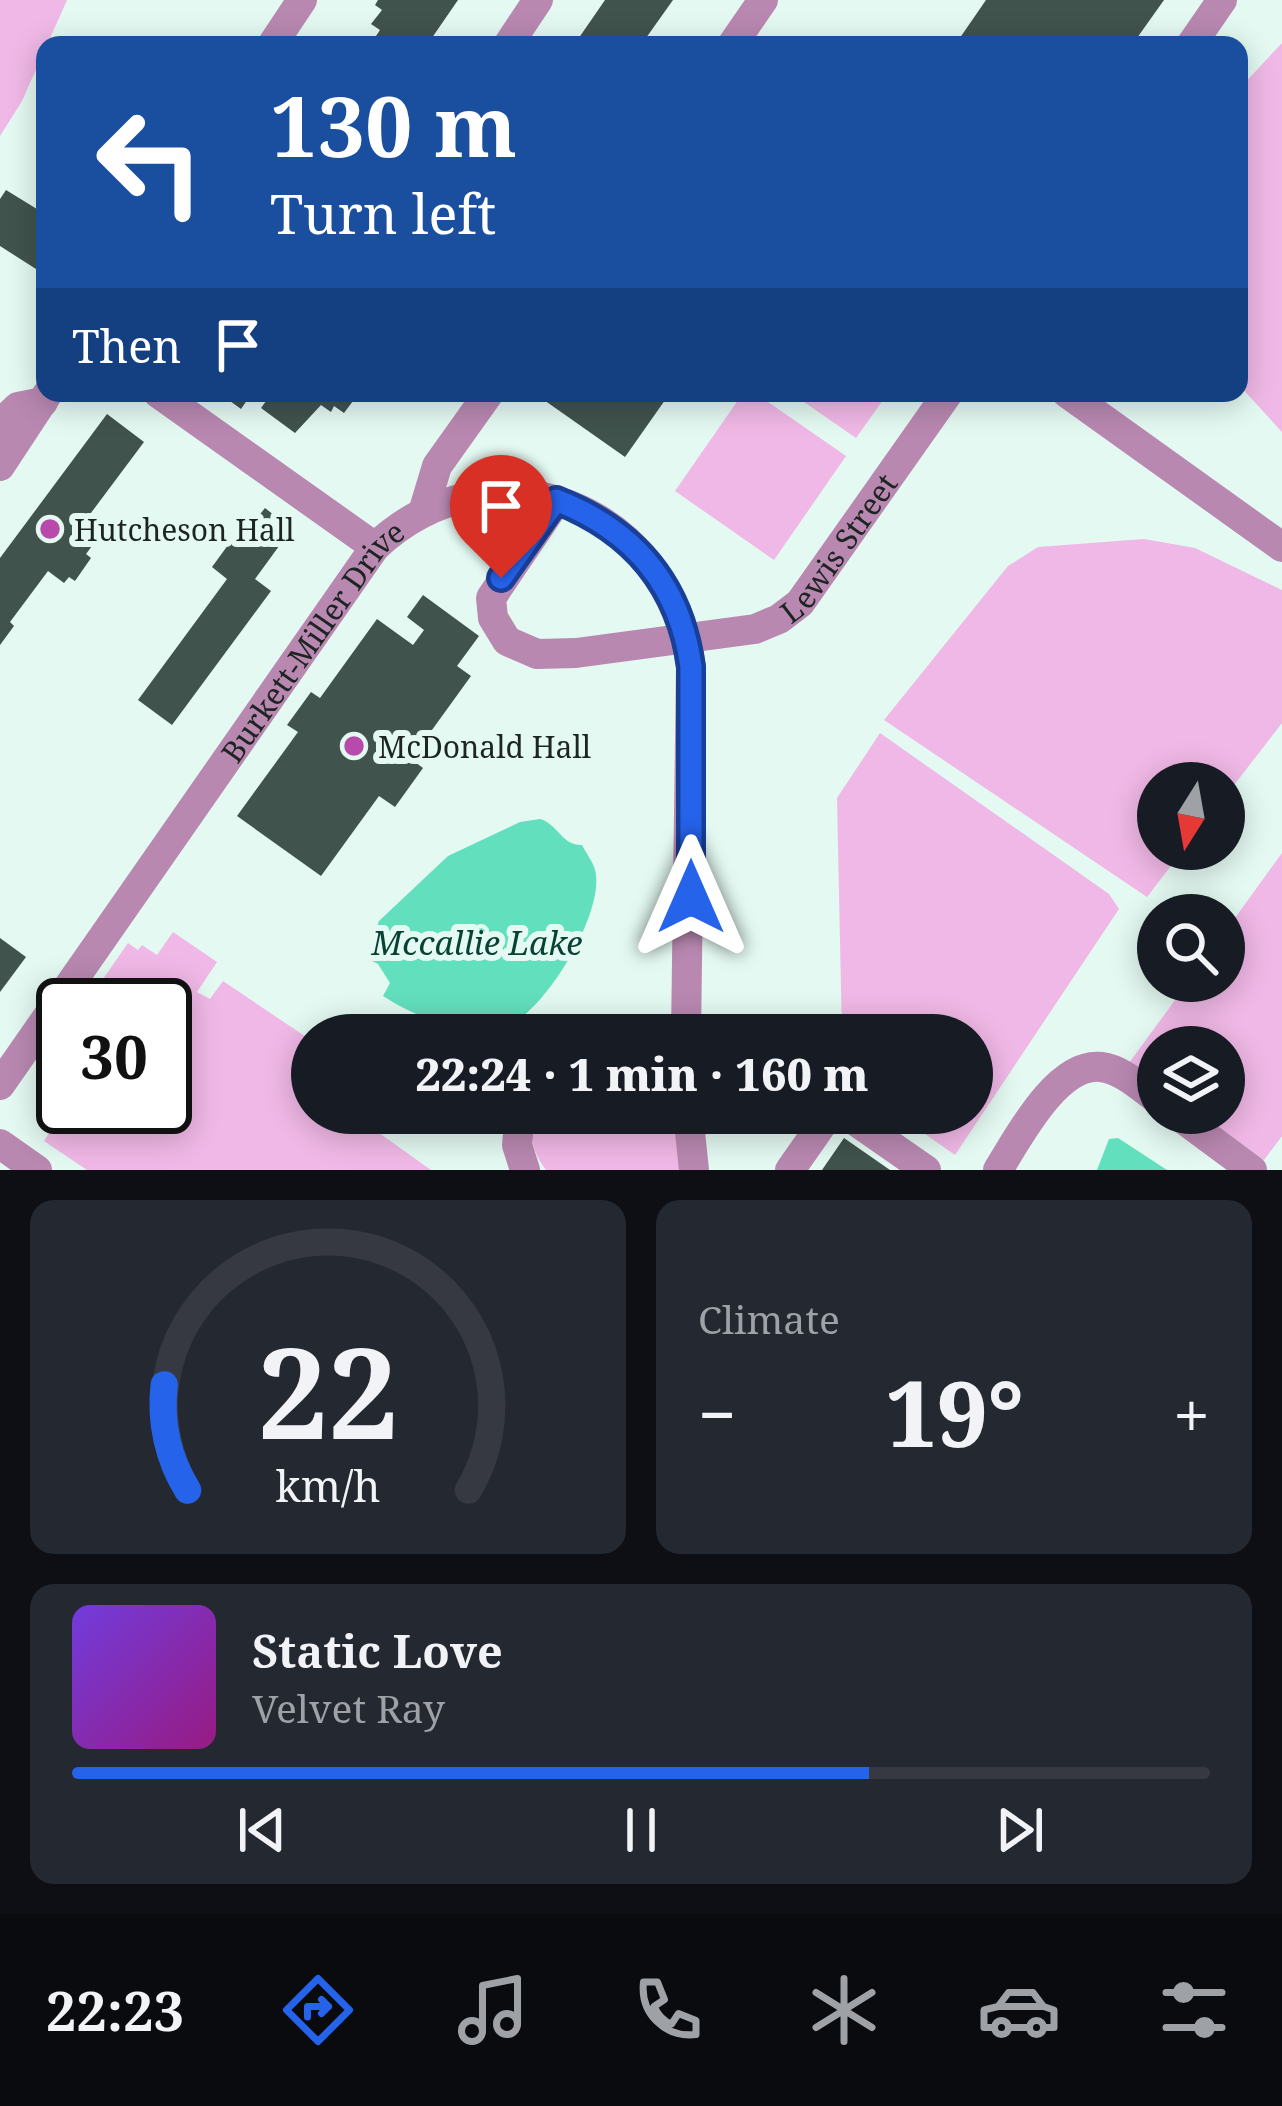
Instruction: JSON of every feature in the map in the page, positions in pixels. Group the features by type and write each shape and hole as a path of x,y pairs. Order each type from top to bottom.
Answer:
{"street":[{"path":"278,36 302,0"},
{"path":"514,36 538,0"},
{"path":"738,36 763,0"},
{"path":"1196,36 1222,0"},
{"path":"0,424 17,407 36,401"},
{"path":"0,466 43,402"},
{"path":"171,402 375,547"},
{"path":"424,509 437,466 483,402"},
{"name":"Lewis Street","path":"556,500 491,598 493,618 507,641 537,653 576,653 755,629 779,619 800,602 942,402"},
{"path":"1080,402 1282,547"},
{"name":"Burkett-Miller Drive","path":"0,1085 375,547 424,509 488,494 556,500 615,528 638,550 672,600 687,639 691,897 687,1014"},
{"path":"998,1170 1051,1092 1084,1067 1106,1067 1137,1087"},
{"path":"518,1134 525,1170"},
{"path":"690,1134 694,1170"},
{"path":"790,1170 815,1134"},
{"path":"874,1134 926,1170"},
{"path":"1203,1134 1252,1170"},
{"path":"0,1144 37,1170"}],"shaded area":[{"path":"0,0 67,0 51,36 36,36 36,70 0,136"},
{"path":"1282,43 1282,432 1248,395 1248,79"},
{"path":"737,402 768,402 846,456 774,560 675,491"},
{"path":"804,402 882,402 856,438"},
{"path":"1144,539 1195,548 1282,590 1282,723 1245,771 1245,762 1137,762 1137,870 1168,870 1149,894 1143,894 884,720 1008,566 1038,547"},
{"path":"880,733 1109,894 1119,909 993,1098 993,1014 842,1014 837,798"},
{"path":"1282,853 1282,1136 1264,1160 1228,1134 1245,1134 1245,1026 1156,1026 1174,1002 1245,1002 1245,904"},
{"path":"173,932 217,962 197,992 210,999 223,981 291,1027 291,1134 380,1134 431,1170 87,1170 44,1141 48,1134 192,1134 192,978 104,978 128,943 157,955"},
{"path":"532,1134 678,1134 682,1170 546,1170"},
{"path":"925,1134 969,1134 955,1155"}],"water":[{"name":"Mccallie Lake","path":"540,819 551,825 570,842 582,845 594,867 591,910 554,981 525,1014 417,1014 383,996 390,983 378,964 366,958 379,921 448,856 520,822"},
{"path":"1118,1138 1167,1170 1097,1170 1109,1139"}],"building":[{"path":"378,0 458,0 433,36 376,36 380,30 371,24 382,10 375,5"},
{"path":"605,0 673,0 647,36 580,36"},
{"path":"986,0 1164,0 1138,36 961,36"},
{"path":"6,190 36,208 36,269 0,246 0,199"},
{"path":"265,402 352,402 344,413 321,405 295,433 261,408"},
{"path":"547,402 664,402 625,457"},
{"name":"Hutcheson Hall","path":"107,414 144,442 76,533 92,546 86,554 91,558 75,581 69,577 64,583 48,571 10,622 14,626 0,645 0,558"},
{"path":"265,508 284,523 274,536 282,542 255,579 271,591 172,725 138,700 227,579 212,567 247,519 253,523"},
{"name":"McDonald Hall","path":"423,595 479,636 457,666 471,676 411,759 423,768 395,807 379,796 321,876 237,816 298,732 287,725 311,692 320,698 377,619 413,645 424,630 407,617"},
{"path":"0,938 26,957 0,992"},
{"path":"844,1138 890,1170 822,1170"}],"place":[{"name":"Hutcheson Hall","path":"50,529"},
{"name":"McDonald Hall","path":"354,746"}],"route":[{"path":"501,578 556,500 615,528 657,574 687,639 691,667 691,897"}]}
